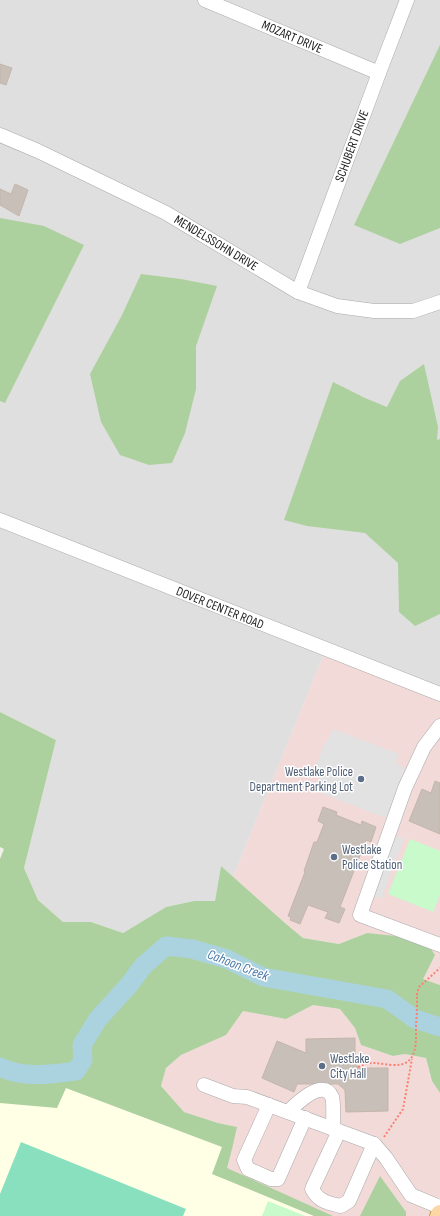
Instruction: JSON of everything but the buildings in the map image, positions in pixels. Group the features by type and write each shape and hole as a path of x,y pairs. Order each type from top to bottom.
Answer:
{"street":[{"name":"MOZART DRIVE","path":"205,0 379,73"},
{"name":"SCHUBERT DRIVE","path":"298,292 407,0"},
{"name":"MENDELSSOHN DRIVE","path":"0,135 38,151 166,213 298,292 337,306 374,311 413,311 440,302"},
{"name":"DOVER CENTER ROAD","path":"0,520 440,694"},
{"path":"440,726 424,747 405,788 360,915 440,943"},
{"path":"204,1085 233,1096 247,1097 336,1130 379,1140"},
{"path":"288,1112 302,1099 314,1092 322,1090 328,1092 333,1098 336,1130 312,1189 316,1196 326,1202 341,1206 349,1201 379,1140"},
{"path":"268,1105 244,1160 248,1169 271,1178 278,1179 305,1118"},
{"path":"379,1140 386,1158 411,1195 440,1207"}],"path":[{"path":"358,1067 367,1063 393,1066 402,1065 409,1061 416,1049 417,994 419,988 440,968"},
{"path":"379,1140 403,1109 412,1057"}],"shaded area":[{"path":"0,0 440,0 440,696 0,520"},
{"path":"0,526 324,654 233,877 221,866 215,901 194,901 166,907 123,933 91,922 63,922 38,900 24,868 56,740 0,712"},
{"path":"324,654 440,702 440,985 423,979 367,933 339,944 303,938 233,877"},
{"name":"Westlake Police Department Parking Lot","path":"333,729 399,754 396,763 405,768 386,818 321,793 324,785 316,773 316,765 324,745"},
{"path":"394,835 404,839 381,899 371,895"},
{"path":"313,1005 340,1009 355,1028 361,1045 393,1056 405,1054 426,1058 432,1081 440,1093 440,1196 432,1216 314,1216 212,1174 236,1127 184,1112 161,1086 166,1068 181,1055 226,1035 243,1011 286,1019"},
{"path":"66,1088 222,1147 213,1174 314,1216 0,1216 0,1103"}],"green space":[{"path":"440,45 440,228 400,244 354,225"},
{"path":"0,218 44,226 84,245 5,403 0,401"},
{"path":"141,274 181,279 217,286 196,346 196,389 185,433 172,463 149,465 120,455 101,422 90,374 121,317"},
{"path":"424,364 438,427 437,440 440,439 440,614 415,626 399,612 398,563 365,533 307,526 284,520 333,382 387,407 400,381"},
{"path":"0,712 56,740 24,868 38,900 63,922 91,922 123,933 166,907 194,901 215,901 221,866 303,938 339,944 367,933 424,939 435,955 423,979 440,985 440,1093 432,1081 426,1058 405,1054 393,1056 361,1045 355,1028 340,1009 313,1005 286,1019 243,1011 226,1035 181,1055 166,1068 161,1086 184,1112 218,1123 237,1127 227,1168 333,1216 314,1216 212,1174 222,1147 66,1088 57,1108 0,1103 0,859 4,849 0,847"},
{"path":"410,839 440,851 440,895 433,912 388,894"},
{"path":"21,1142 186,1209 183,1216 0,1216 0,1194"},
{"path":"380,1176 406,1212 406,1216 360,1216"},
{"path":"268,1201 305,1216 262,1216"}],"waterway":[{"name":"Cahoon Creek","path":"0,1067 18,1073 37,1075 76,1071 83,1060 82,1045 98,1019 129,985 143,966 166,946 192,949 227,959 263,977 387,999 415,1019 440,1027"}],"place":[{"name":"Westlake Police Department Parking Lot","path":"361,779"},
{"name":"Westlake Police Station","path":"334,857"},
{"name":"Westlake City Hall","path":"322,1066"}]}
